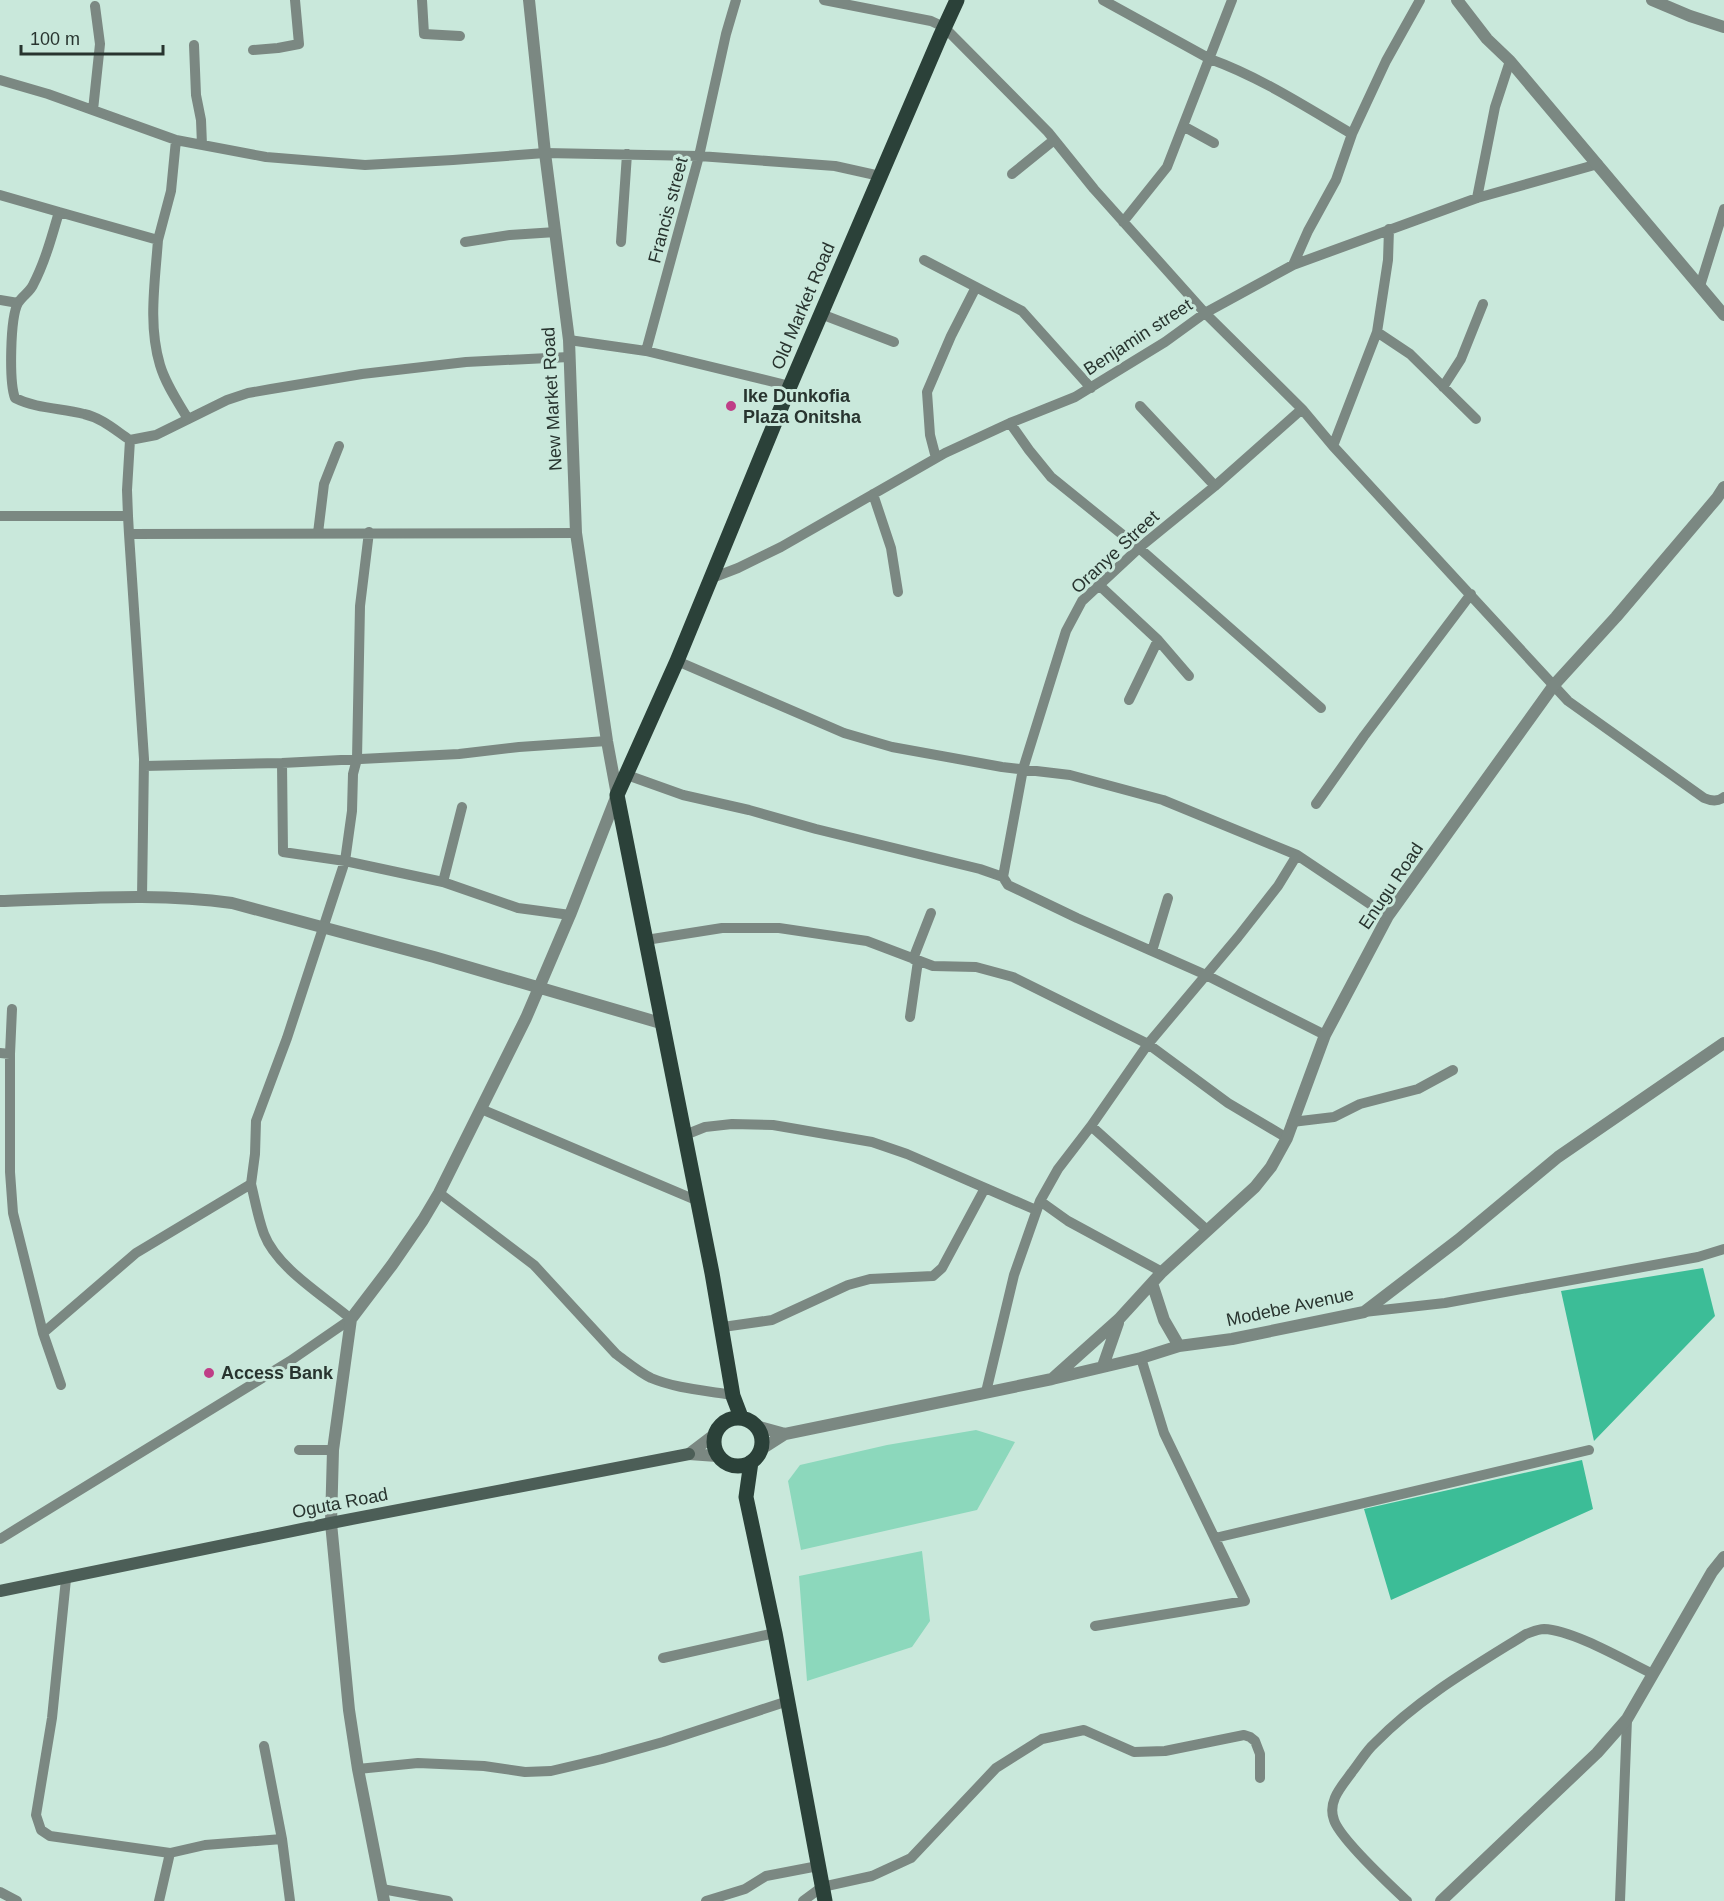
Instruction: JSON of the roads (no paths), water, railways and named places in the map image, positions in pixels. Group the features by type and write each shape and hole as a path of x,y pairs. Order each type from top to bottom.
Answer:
{"main road":[{"name":"Old Market Road","path":"617,795 677,661 790,386 957,0"},
{"path":"617,795 698,1201 704,1218 715,1273 735,1407 741,1418"},
{"path":"730,1372 714,1449 717,1456 730,1465 747,1497 824,1894"},
{"path":"718,1429 734,1418 741,1418 756,1426 762,1437 747,1497"},
{"name":"Oguta Road","path":"0,1591 331,1523 688,1454"},
{"path":"730,1465 745,1465 756,1456"}],"street":[{"path":"254,50 299,44 295,0"},
{"path":"422,0 424,34 460,36"},
{"name":"New Market Road","path":"529,0 545,153 569,340 576,533 617,795"},
{"name":"Francis street","path":"646,351 699,156 726,34 736,0"},
{"path":"824,0 931,21 944,27 1005,87 1206,313 1302,409 1333,446 1568,701 1704,798 1720,800 1724,797"},
{"path":"1103,0 1210,59 1270,87 1352,134"},
{"path":"1123,222 1167,167 1232,0"},
{"path":"1293,264 1336,180 1352,134 1386,61 1420,0"},
{"path":"1458,0 1487,39 1510,62 1598,164 1724,315"},
{"path":"1652,0 1724,27"},
{"path":"93,110 100,44 95,6"},
{"path":"194,45 196,95 201,120 202,145"},
{"path":"1477,198 1495,107 1510,62"},
{"path":"0,80 48,93 176,140 266,157 365,165 545,153 699,156 835,166 880,176"},
{"path":"1183,126 1214,143"},
{"path":"176,140 171,191 158,240 153,300 154,338 161,367 188,419"},
{"path":"1012,174 1054,140"},
{"path":"621,242 627,154"},
{"name":"Benjamin street","path":"712,578 781,547 936,458 1010,423 1075,397 1165,342 1206,313 1293,264 1477,198 1598,164"},
{"path":"0,195 158,240"},
{"path":"1700,286 1724,209"},
{"path":"59,212 32,288 18,303 11,346 11,388 15,398 28,405 86,414 103,421 130,440 156,435 227,400 248,393 362,374 466,362 569,357"},
{"path":"1333,446 1377,332 1388,260 1389,229"},
{"path":"465,242 510,235 556,232"},
{"path":"924,260 1022,311 1091,387"},
{"path":"936,458 930,435 927,392 951,336 976,287"},
{"path":"0,300 18,303"},
{"path":"1443,387 1461,358 1483,304"},
{"path":"821,314 894,342"},
{"path":"1377,332 1410,354 1476,419"},
{"path":"569,340 646,351 790,386"},
{"path":"1140,406 1215,486"},
{"name":"Oranye Street","path":"1003,877 1023,769 1066,631 1082,601 1139,548 1215,486 1302,409"},
{"path":"1010,423 1051,477 1139,548 1321,708"},
{"path":"130,440 128,516 144,766 142,898"},
{"path":"318,533 324,484 339,446"},
{"name":"Enugu Road","path":"1052,1379 1119,1319 1162,1272 1255,1187 1271,1167 1287,1138 1325,1035 1388,916 1554,685 1616,617 1724,487"},
{"path":"873,494 891,548 898,592"},
{"path":"0,516 128,516"},
{"path":"351,1319 286,1266 273,1250 264,1234 251,1184 256,1120 287,1038 345,861 352,811 353,774 357,759 360,606 369,532"},
{"path":"129,534 576,533"},
{"path":"1099,585 1158,640 1189,676"},
{"path":"1316,804 1471,594"},
{"path":"1129,700 1158,640"},
{"path":"677,661 844,733 892,747 1002,767 1070,775 1163,800 1297,855 1388,916"},
{"path":"144,766 282,763 459,754 607,741"},
{"path":"282,763 283,852 345,861 443,882 518,908 570,915"},
{"path":"627,775 683,795 980,869 1003,877 1008,885 1206,975 1325,1035"},
{"path":"0,1539 290,1361 351,1319 392,1265 439,1193 526,1018 570,915 617,795"},
{"path":"443,882 462,807"},
{"path":"986,1392 1014,1275 1038,1205 1058,1169 1148,1044 1278,886 1297,855"},
{"path":"0,901 142,898 205,899 232,903 664,1024"},
{"path":"1152,951 1168,898"},
{"path":"910,1017 915,960 931,913"},
{"path":"646,940 722,928 779,928 867,942 933,966 976,967 1013,977 1148,1044 1228,1103 1287,1138"},
{"path":"12,1009 5,1053 13,1213 43,1333 61,1385"},
{"name":"Modebe Avenue","path":"785,1434 1052,1379 1141,1358 1179,1346 1232,1339 1364,1312 1458,1240 1558,1156 1724,1043"},
{"path":"1292,1122 1334,1117 1360,1104 1418,1089 1454,1070"},
{"path":"481,1109 698,1201"},
{"path":"685,1134 705,1127 773,1125 872,1142 907,1154 985,1188 1038,1205 1162,1272"},
{"path":"1091,1126 1207,1230"},
{"path":"43,1333 136,1253 251,1184"},
{"path":"723,1327 772,1320 848,1285 870,1279 933,1276 942,1268 985,1188"},
{"path":"439,1193 534,1265 616,1354 650,1377 676,1385 726,1394"},
{"path":"1364,1312 1445,1303 1698,1257 1724,1249"},
{"path":"1152,1283 1164,1320 1179,1346"},
{"path":"351,1319 333,1450 331,1523 349,1710 358,1769 383,1895 448,1901"},
{"path":"1103,1366 1119,1319"},
{"path":"1095,1626 1245,1601 1164,1433 1141,1358"},
{"path":"756,1426 785,1434"},
{"path":"688,1454 718,1429"},
{"path":"756,1456 785,1434"},
{"path":"299,1450 333,1450"},
{"path":"1215,1538 1589,1450"},
{"path":"688,1454 717,1456"},
{"path":"1442,1901 1597,1753 1627,1719 1712,1572 1724,1557"},
{"path":"66,1579 52,1718 36,1815 41,1830 50,1836 170,1854 205,1845 282,1839"},
{"path":"1407,1901 1380,1876 1338,1830 1333,1818 1332,1804 1337,1792 1374,1744 1431,1693 1526,1634 1542,1629 1555,1631 1594,1645 1653,1674"},
{"path":"663,1658 775,1633"},
{"path":"358,1769 418,1763 484,1766 525,1772 551,1771 602,1760 653,1745 788,1701"},
{"path":"1620,1901 1627,1719"},
{"path":"803,1901 893,1868 911,1858 996,1768 1042,1739 1084,1730 1134,1752 1165,1751 1244,1735 1250,1737 1258,1748 1260,1778"},
{"path":"264,1746 282,1839 290,1901"},
{"path":"159,1901 170,1854"},
{"path":"706,1901 744,1889 766,1876 818,1866"},
{"path":"0,1892 17,1901"}],"place":[{"name":"Ike Dunkofia Plaza Onitsha","path":"731,406"},
{"name":"Access Bank","path":"209,1373"}]}
